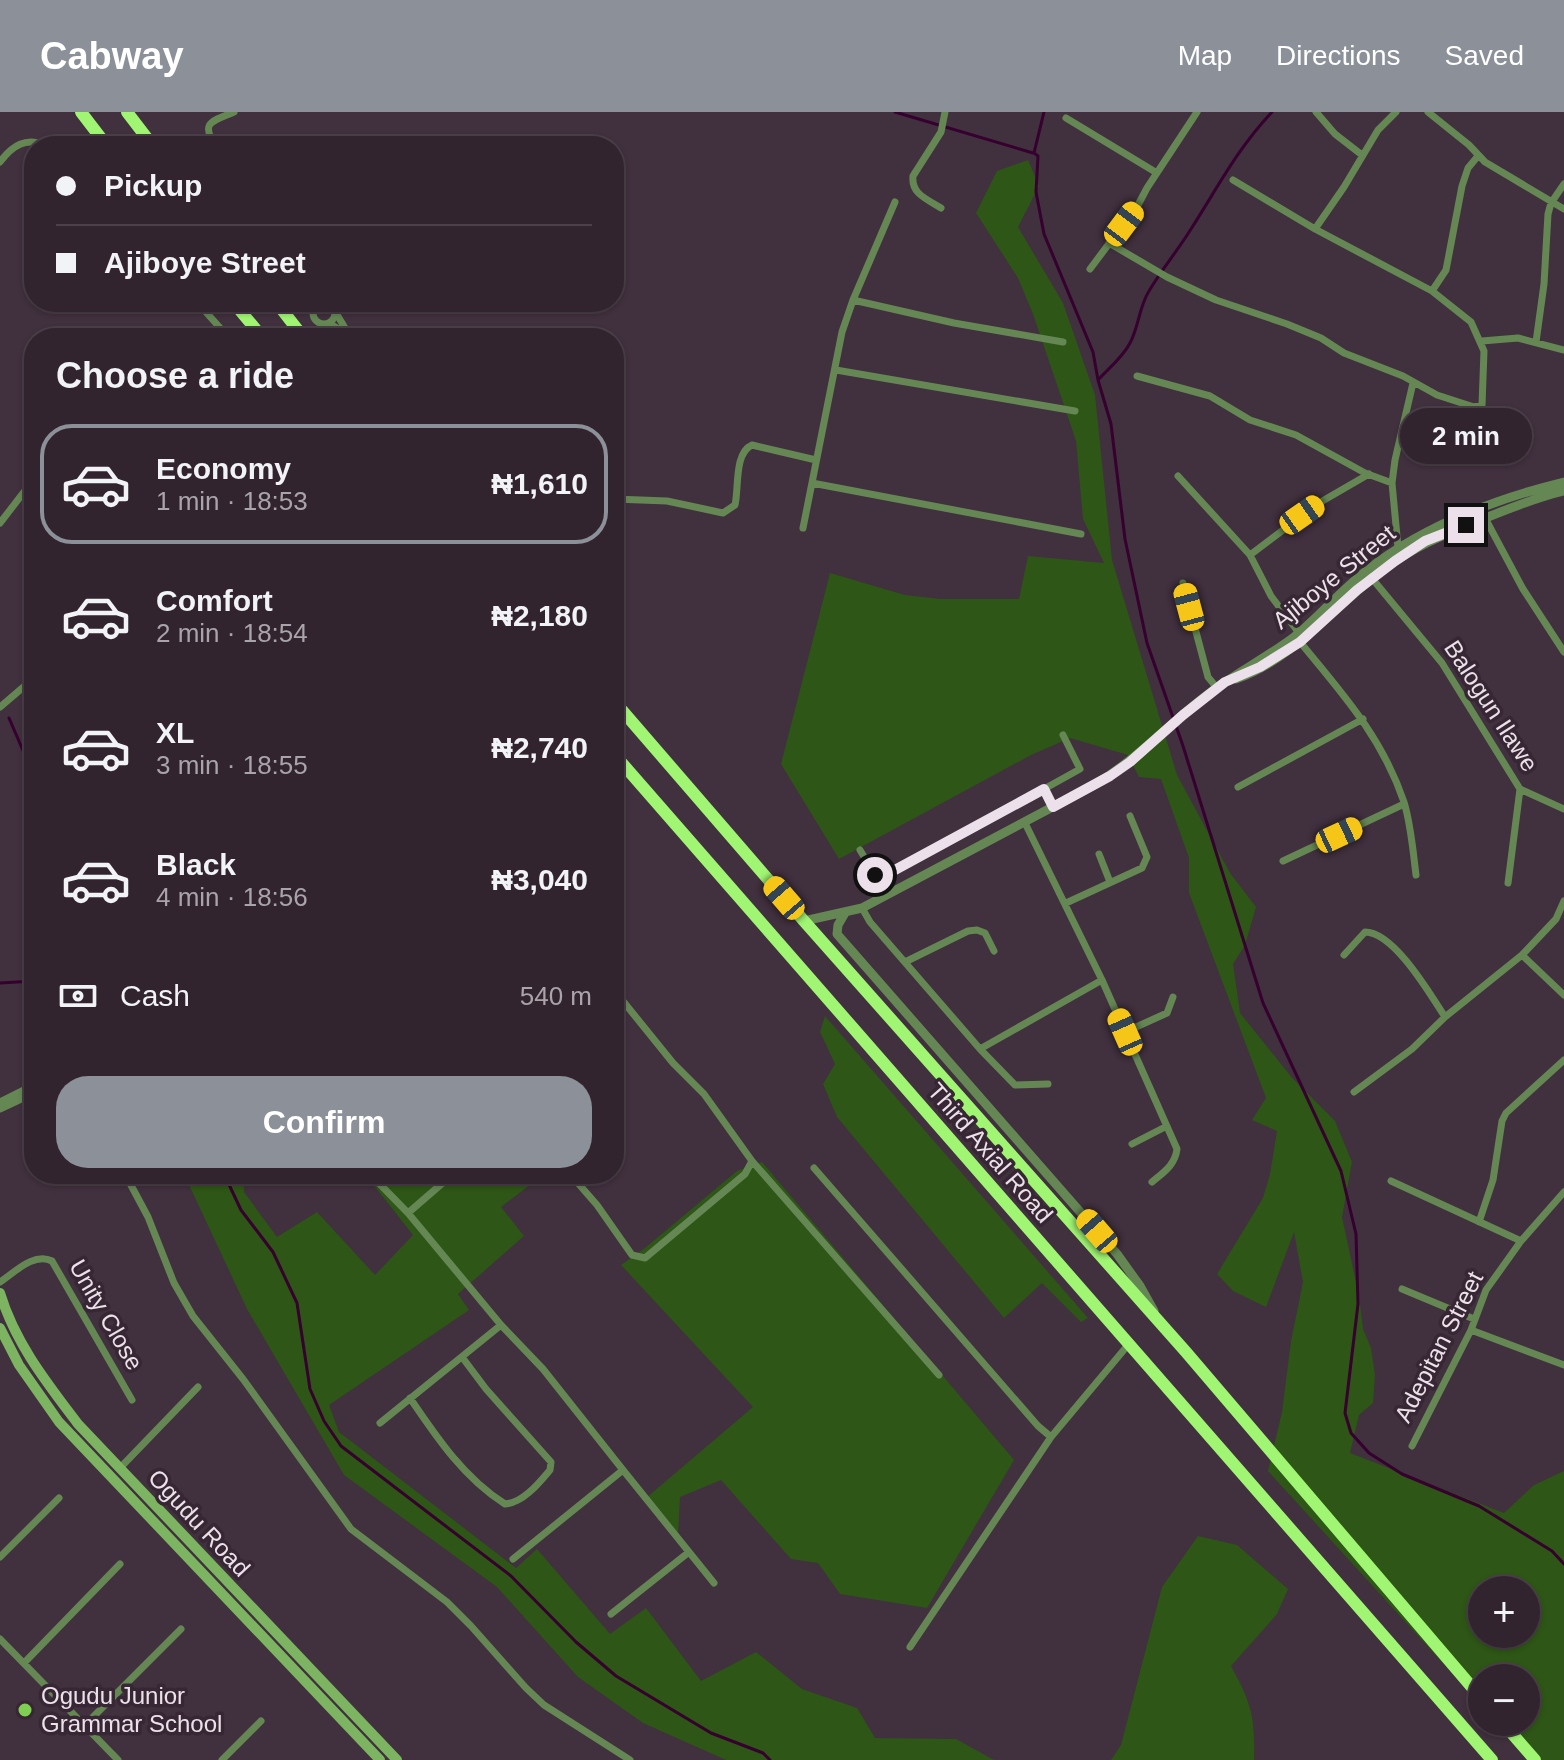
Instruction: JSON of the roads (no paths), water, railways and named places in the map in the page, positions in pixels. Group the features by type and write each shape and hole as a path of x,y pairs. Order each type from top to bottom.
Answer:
{"highway":[{"path":"81,112 99,136"},
{"path":"127,112 145,136"},
{"path":"241,312 255,328"},
{"path":"284,312 296,328"},
{"name":"Third Axial Road","path":"624,713 1161,1324 1468,1683"},
{"name":"Third Axial Road","path":"624,766 1492,1760"},
{"path":"1514,1736 1535,1760"}],"main road":[{"name":"Ogudu Road","path":"0,1293 32,1362 78,1424 397,1760"},
{"name":"Ogudu Road","path":"0,1328 19,1365 51,1413 380,1760"},
{"path":"157,1527 167,1518"}],"street":[{"path":"209,136 207,128 211,122 234,112"},
{"path":"941,208 914,191 912,184 913,176 942,128 944,112"},
{"path":"1090,269 1138,205 1197,112"},
{"path":"1316,112 1335,134 1362,155"},
{"path":"1315,229 1378,130 1396,112"},
{"path":"1428,112 1478,156 1564,209"},
{"path":"1066,118 1157,173"},
{"path":"2,157 24,143"},
{"path":"1432,291 1446,270 1462,186 1468,168 1478,156"},
{"path":"1109,243 1150,269 1216,300 1321,338 1344,353 1403,376 1437,395 1474,407 1482,405 1484,351 1471,322 1432,291 1315,229 1233,180"},
{"path":"1536,342 1551,203 1564,184"},
{"path":"803,528 842,332 895,202"},
{"path":"853,300 954,323 1063,342"},
{"path":"206,312 220,328"},
{"path":"304,328 314,312"},
{"path":"324,328 334,317 334,312"},
{"path":"313,317 333,328"},
{"path":"1482,341 1518,338 1564,350"},
{"path":"836,370 1075,411"},
{"path":"1137,376 1210,396 1250,420 1296,435 1392,483"},
{"path":"1398,547 1392,483 1413,383"},
{"path":"624,499 667,501 723,513 735,505 742,454 748,447 752,445 816,460"},
{"path":"1250,555 1319,503 1369,474"},
{"path":"1178,476 1250,555 1271,596 1299,637 1380,745 1404,804 1416,875"},
{"name":"Ajiboye Street","path":"804,921 862,908 1110,776 1218,687 1299,637 1398,547 1457,519 1564,482"},
{"path":"812,483 1081,534"},
{"path":"2,517 24,491"},
{"name":"Ajiboye Street","path":"1369,575 1425,541 1527,501 1564,491"},
{"path":"1485,518 1539,615 1564,652"},
{"name":"Balogun Ilawe","path":"1369,575 1449,673 1520,789 1564,809"},
{"path":"1183,583 1208,677 1218,687"},
{"path":"0,707 24,687"},
{"path":"1238,787 1363,719"},
{"path":"860,850 875,875 882,877 1080,769 1063,735"},
{"path":"1044,789 1053,807"},
{"path":"1508,883 1520,789"},
{"path":"1283,861 1404,804"},
{"path":"1066,903 1146,864 1147,857 1130,816"},
{"path":"1025,823 1102,980 1177,1149 1171,1167 1152,1182"},
{"path":"1099,854 1110,882"},
{"path":"1354,1092 1412,1049 1445,1017 1522,955 1556,919 1564,901"},
{"path":"862,908 870,922 1015,1085 1048,1084"},
{"path":"845,913 837,934 1117,1254 1140,1286 1161,1324"},
{"path":"905,962 968,931 985,933 994,951"},
{"path":"1344,955 1365,932 1372,932 1404,956 1445,1017"},
{"path":"1522,955 1564,995"},
{"path":"980,1049 1102,980"},
{"path":"1125,1032 1167,1013 1173,997"},
{"path":"624,1002 673,1063 704,1094 752,1161 939,1375"},
{"path":"1479,1222 1493,1180 1502,1121 1506,1113 1564,1060"},
{"path":"0,1102 24,1090"},
{"path":"0,1109 24,1098"},
{"path":"1132,1144 1167,1126"},
{"path":"579,1184 632,1255 645,1258 745,1174 752,1161"},
{"path":"814,1168 1038,1426 1051,1437"},
{"path":"1391,1181 1521,1241"},
{"path":"130,1184 148,1217 174,1283 193,1316 351,1529 447,1602 544,1705 630,1760"},
{"path":"380,1184 543,1369 714,1583"},
{"path":"408,1213 441,1184"},
{"name":"Adepitan Street","path":"1412,1446 1471,1330 1486,1290 1521,1241 1564,1192"},
{"name":"Unity Close","path":"0,1282 35,1258 52,1261 132,1400"},
{"path":"1402,1289 1474,1319"},
{"path":"380,1423 501,1325"},
{"path":"1471,1330 1564,1364"},
{"path":"910,1647 1051,1437 1128,1345"},
{"path":"410,1398 439,1440 469,1475 502,1502 514,1503 550,1470 551,1462 462,1357"},
{"path":"120,1468 198,1387"},
{"path":"513,1559 623,1470"},
{"path":"0,1557 59,1498"},
{"path":"611,1614 689,1552"},
{"path":"24,1663 120,1564"},
{"path":"84,1726 181,1629"},
{"path":"0,1639 118,1760"},
{"path":"222,1760 261,1721"}],"waterway":[{"path":"895,112 1033,153"},
{"path":"1044,112 1034,153 1038,156 1036,192 1044,234 1093,352 1111,424 1125,539 1147,643 1183,746 1263,1003 1341,1171 1356,1234 1358,1304 1345,1413 1351,1433 1369,1453 1402,1474 1479,1506 1552,1551 1564,1564"},
{"path":"1098,380 1127,348 1149,291 1238,154 1272,112"},
{"path":"9,718 24,753"},
{"path":"0,983 24,982"},
{"path":"229,1184 241,1210 273,1252 297,1303 310,1389 324,1421 341,1446 511,1576 576,1642 616,1676 711,1733 763,1753 770,1760"}],"place":[{"name":"Ogudu Junior Grammar School","path":"25,1710"}]}
